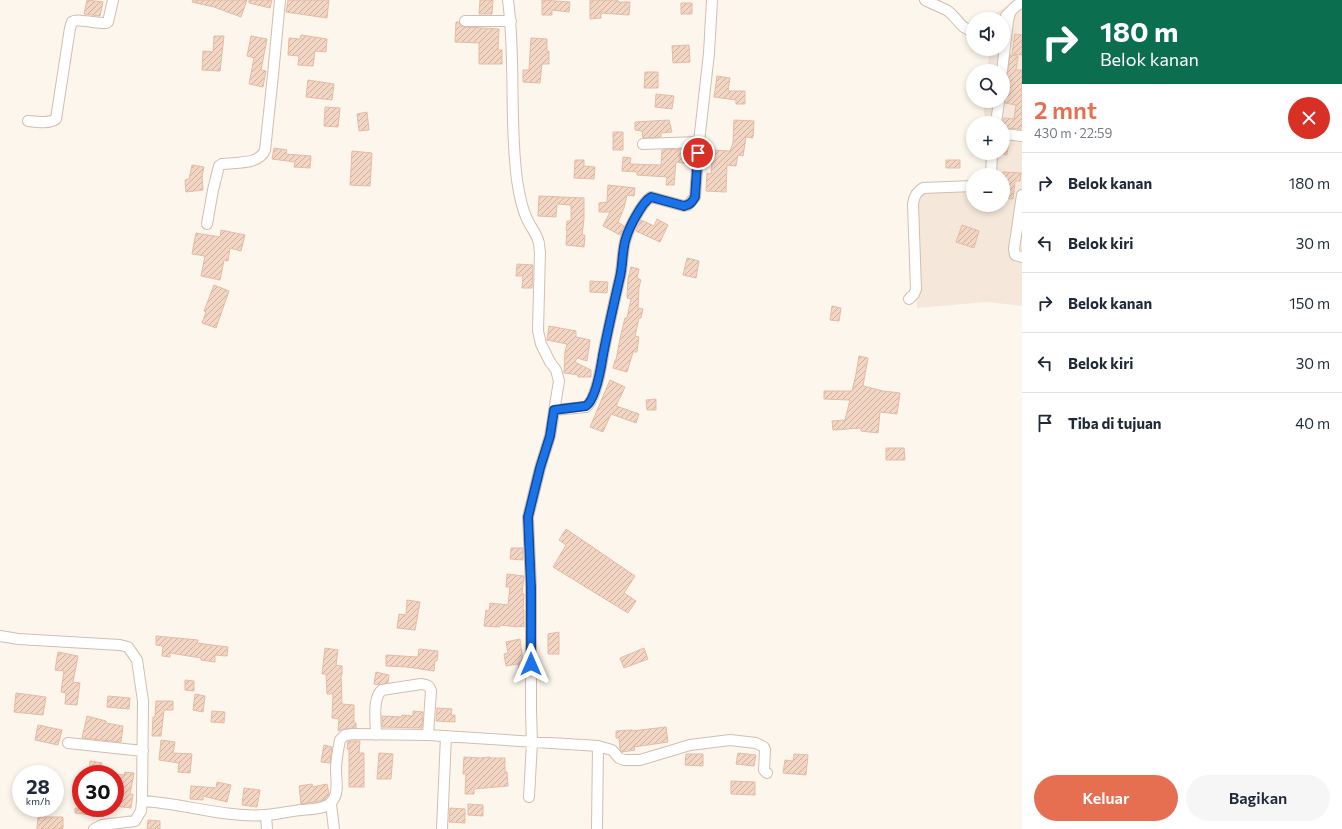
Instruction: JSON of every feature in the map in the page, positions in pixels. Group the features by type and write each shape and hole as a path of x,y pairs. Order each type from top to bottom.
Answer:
{"street":[{"path":"28,122 55,121 72,22 108,22 113,0"},
{"path":"207,224 219,166 222,164 254,161 262,156 265,150 280,0"},
{"path":"508,0 511,21 513,60 512,119 517,179 526,219 538,240 540,252 538,331 541,344 556,370 559,381 550,436 540,468 528,517 531,587 532,742 529,796"},
{"path":"554,410 586,406 592,400 600,371 620,276 626,238 642,204 651,197 688,206 695,197 699,142 709,53 712,0"},
{"path":"924,0 947,10 966,30"},
{"path":"1010,12 1022,2"},
{"path":"465,21 511,21"},
{"path":"1010,135 1022,136"},
{"path":"643,144 699,142"},
{"path":"909,299 914,294 916,289 914,196 923,188 966,186"},
{"path":"1022,195 1014,249 1015,255 1022,257"},
{"path":"0,636 120,645 128,647 138,660 143,701 142,801 140,812 135,821 102,825 94,829"},
{"path":"376,734 376,699 380,692 382,690 421,684 430,687 431,691 428,735"},
{"path":"334,829 331,804 336,791 336,770 340,740 345,735 428,735 598,746 612,750 619,758 624,760 640,760 690,745 730,740 756,743 764,746 764,770 767,773"},
{"path":"442,829 446,736"},
{"path":"68,744 143,751"},
{"path":"597,829 598,746"},
{"path":"142,801 162,802 223,812 266,815 321,808 331,804"},
{"path":"266,815 267,829"}],"shaded area":[{"path":"1016,0 1022,0 1022,306 987,302 917,308 911,190 966,183 966,212 1010,212 1010,168 987,168 986,160 1010,160 1010,116 984,116 984,108 1010,108 1010,64 988,64 989,56 1010,56 1010,12 997,12"}],"building":[{"path":"87,0 103,2 100,16 84,14"},
{"path":"193,0 247,0 241,17 214,7 192,2"},
{"path":"249,0 272,0 270,8 249,3"},
{"path":"288,0 329,0 327,18 286,12"},
{"path":"480,0 493,0 492,14 479,14"},
{"path":"542,0 570,2 569,12 552,10 552,15 542,15"},
{"path":"590,0 618,0 618,2 630,2 629,15 601,13 601,18 590,19"},
{"path":"681,3 692,3 692,14 681,14"},
{"path":"456,22 459,22 461,26 465,27 499,29 498,50 502,50 502,64 479,64 479,43 455,42"},
{"path":"1015,34 1022,35 1022,55 1012,54"},
{"path":"301,35 327,39 326,52 315,51 313,66 298,65 299,56 288,55 289,38 300,39"},
{"path":"214,36 224,36 220,71 202,70 203,51 213,52"},
{"path":"251,36 267,39 261,70 266,71 263,87 249,84 254,58 247,56"},
{"path":"531,38 547,39 549,64 542,64 540,83 523,82 523,70 529,70"},
{"path":"689,45 690,62 673,63 672,46"},
{"path":"1010,55 1018,56 1016,70 1022,70 1021,129 1010,128 1010,119 1014,119 1016,105 1010,104 1010,64 1009,64"},
{"path":"645,72 658,72 658,88 644,88"},
{"path":"717,76 730,78 728,91 745,91 745,104 736,104 736,100 714,97"},
{"path":"308,80 334,84 332,100 306,97"},
{"path":"656,94 674,96 672,109 655,107"},
{"path":"325,107 340,108 338,127 324,126"},
{"path":"367,112 369,130 359,131 357,114"},
{"path":"669,120 672,132 661,133 661,137 643,138 642,131 635,130 635,122"},
{"path":"734,120 754,121 753,138 746,137 743,156 738,155 736,166 727,165 726,192 706,191 707,173 711,174 713,150 730,151 733,143"},
{"path":"613,132 623,132 623,150 613,150"},
{"path":"274,148 287,150 286,154 311,156 310,168 294,167 295,162 272,159"},
{"path":"691,149 690,164 676,162 674,185 666,185 667,177 637,175 637,172 622,171 623,157 631,158 630,164 661,165 662,150"},
{"path":"352,151 372,153 370,186 350,185"},
{"path":"575,160 584,160 584,166 595,167 594,179 574,178"},
{"path":"946,160 960,160 960,168 946,168"},
{"path":"192,165 204,167 202,176 203,190 186,192 185,180 189,179"},
{"path":"1010,172 1021,173 1020,181 1015,181 1013,199 1010,199"},
{"path":"608,185 635,188 634,196 627,195 624,208 618,222 624,226 620,235 603,226 610,212 599,212 599,203 607,202"},
{"path":"539,196 584,198 582,235 585,235 584,247 566,245 567,221 571,221 571,205 557,204 556,217 538,216"},
{"path":"657,219 668,225 660,242 636,231 641,220 654,226"},
{"path":"962,225 979,231 974,248 956,242"},
{"path":"221,230 245,235 241,251 230,248 228,261 224,260 220,280 201,276 205,256 192,254 196,233 220,237"},
{"path":"687,258 699,261 696,278 683,275"},
{"path":"517,264 533,265 532,288 522,288 523,276 516,276"},
{"path":"631,267 639,269 637,278 641,280 639,287 638,308 643,309 641,318 639,318 635,336 639,337 637,352 633,352 627,372 613,368 631,299 627,298 628,279"},
{"path":"590,281 608,282 607,293 590,292"},
{"path":"214,285 229,291 216,328 202,323 206,312 204,311"},
{"path":"832,306 841,308 839,321 830,320"},
{"path":"549,326 576,331 576,337 590,340 587,361 577,358 575,362 591,370 591,377 578,377 578,375 564,373 567,344 547,340"},
{"path":"859,356 868,358 863,386 900,393 897,414 880,412 878,433 861,431 861,428 833,430 832,421 845,420 850,400 824,399 824,391 852,391"},
{"path":"610,380 625,387 616,406 639,414 636,423 611,414 603,432 590,427"},
{"path":"656,399 656,410 647,410 646,400"},
{"path":"886,448 904,448 905,460 886,460"},
{"path":"566,529 635,576 624,593 636,601 628,613 553,567 566,545 559,540"},
{"path":"511,548 523,548 523,560 510,559"},
{"path":"507,574 524,576 522,594 524,594 524,627 500,625 500,627 484,626 486,610 489,611 490,603 508,605 510,587 506,587"},
{"path":"407,600 420,602 415,630 397,628 399,614 406,615"},
{"path":"559,632 559,654 548,654 548,634"},
{"path":"156,636 198,640 197,643 228,647 227,656 215,655 215,662 170,653 170,657 162,656 163,646 156,645"},
{"path":"520,639 523,663 506,666 504,654 508,653 506,642"},
{"path":"325,648 338,650 336,665 342,666 342,704 354,705 354,723 356,723 356,728 338,731 339,719 332,718 333,694 327,694 326,674 322,674"},
{"path":"644,648 648,659 624,668 620,658"},
{"path":"419,649 438,651 434,671 386,666 386,655 418,657"},
{"path":"58,652 78,656 73,682 80,683 77,705 65,704 66,693 61,692 64,671 55,670"},
{"path":"518,664 524,664 524,676 520,677"},
{"path":"376,672 389,675 388,683 379,685 374,684"},
{"path":"185,680 194,681 194,691 185,690"},
{"path":"16,693 46,697 43,715 14,712"},
{"path":"195,694 205,696 203,712 193,710"},
{"path":"108,696 130,698 129,709 107,707"},
{"path":"156,701 173,701 173,710 164,710 161,736 152,736"},
{"path":"437,708 452,709 451,715 455,715 455,722 436,721"},
{"path":"212,711 225,712 224,723 211,722"},
{"path":"413,711 423,712 422,728 382,727 382,716 413,716"},
{"path":"87,716 106,721 106,723 123,726 121,742 82,738"},
{"path":"38,725 62,730 58,745 35,740"},
{"path":"666,727 668,742 634,747 635,750 622,752 620,749 619,738 616,738 616,731 632,731"},
{"path":"161,740 175,742 173,753 192,754 190,773 178,772 179,763 159,760"},
{"path":"348,741 360,741 359,753 364,753 364,787 349,787"},
{"path":"324,745 332,747 330,763 321,762"},
{"path":"379,753 393,754 391,779 377,779"},
{"path":"738,753 756,755 754,766 736,764"},
{"path":"686,754 703,754 703,766 685,765"},
{"path":"794,754 808,755 806,775 783,773 785,760 793,761"},
{"path":"464,757 505,758 505,772 507,772 508,786 474,789 474,794 465,794 466,774 463,774"},
{"path":"90,761 102,763 102,765 90,765"},
{"path":"125,772 134,773 130,794 133,794 131,808 124,807"},
{"path":"731,781 755,782 755,795 731,794"},
{"path":"217,782 231,785 227,802 203,796 203,800 190,799 191,786 216,788"},
{"path":"312,784 313,787 327,784 328,796 324,800 301,804 299,786"},
{"path":"244,788 260,790 257,807 242,805"},
{"path":"468,804 483,805 483,816 468,815"},
{"path":"450,808 465,809 465,823 449,822"},
{"path":"38,817 63,817 63,829 37,829"},
{"path":"148,820 160,821 160,829 147,829"}],"route":[{"path":"531,664 531,587 528,517 534,487 550,436 554,410 586,406 592,400 600,371 620,276 626,238 642,204 647,199 656,197 684,206 688,206 691,203 695,197 698,153"}]}
